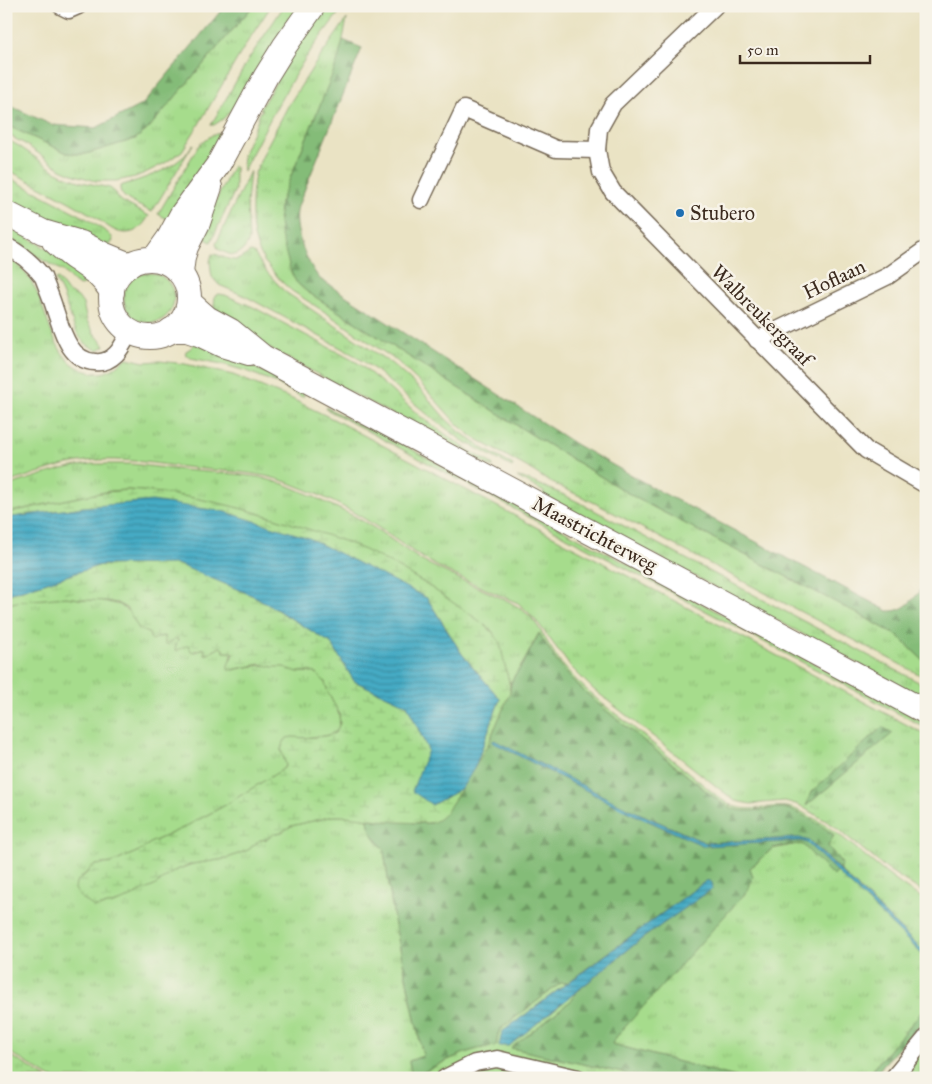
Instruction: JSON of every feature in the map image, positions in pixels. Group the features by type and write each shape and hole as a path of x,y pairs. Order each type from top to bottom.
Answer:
{"main road":[{"path":"154,259 169,238 182,214 218,164 266,76 289,39 313,6"},
{"path":"181,273 186,247 198,222 218,164"},
{"path":"6,213 43,232 81,243 130,265"},
{"path":"43,232 93,270 104,280 112,292"},
{"path":"145,259 154,259 167,262 181,273 186,282 189,302 187,312 179,324 161,335 152,337 130,331 122,324 113,309 112,292 117,278 122,271 130,265 145,259"},
{"name":"Maastrichterweg","path":"189,302 207,318 230,331 263,357 926,712"},
{"name":"Maastrichterweg","path":"171,330 186,330 222,345 263,357"}],"street":[{"path":"61,6 70,10 78,6"},
{"name":"Walbreukergraaf","path":"715,6 613,104 599,129 597,150 601,172 613,192 866,450 926,485"},
{"path":"421,200 464,109 556,149 597,150"},
{"path":"6,246 38,270 43,277 64,337 80,358 93,362 104,362 119,351 130,331"},
{"name":"Hoflaan","path":"757,340 888,276 926,249"},
{"path":"894,1078 926,1038"},
{"path":"445,1078 475,1063 498,1059 578,1078"}],"green space":[{"path":"225,6 253,6 147,130 135,139 86,154 76,154 67,153 6,125 6,104 52,125 96,128 143,104"},
{"path":"253,6 271,6 182,151 165,163 135,177 116,181 96,181 61,169 25,144 6,134 6,125 67,153 76,154 86,154 135,139 147,130"},
{"path":"284,6 303,6 243,97 223,119 211,125 250,57"},
{"path":"325,6 344,6 312,48 295,75 243,171 242,164 245,148 260,111 263,110 260,109 304,34"},
{"path":"347,19 339,59 280,203 279,224 296,282 306,291 529,433 636,498 898,636 926,663 926,678 593,502 548,481 473,437 458,425 421,384 397,361 292,291 282,282 264,261 254,236 252,195 255,173 288,106"},
{"path":"343,40 362,48 298,206 297,215 299,234 305,254 320,279 577,445 661,492 888,611 895,611 906,606 915,598 926,582 926,663 898,636 636,498 529,433 306,291 296,282 291,272 280,232 280,203 337,63"},
{"path":"221,133 173,222 158,214 199,145 212,135"},
{"path":"6,139 62,175 82,182 110,188 123,202 149,216 133,232 125,233 112,229 96,217 6,169"},
{"path":"193,144 152,212 124,197 120,186 169,167 184,156"},
{"path":"233,166 235,167 235,190 211,242 199,235"},
{"path":"250,171 247,203 249,240 241,251 232,255 218,249 216,244"},
{"path":"6,176 84,217 108,233 113,241 106,249 74,231 6,201"},
{"path":"6,225 63,258 87,280 80,286 74,283 63,271 37,257 6,236"},
{"path":"250,252 254,253 266,271 284,291 392,364 421,390 444,417 460,432 484,449 513,465 512,467 463,441 427,414 373,368 354,355 245,296 219,285 212,277 210,261 212,254 236,260"},
{"path":"6,255 30,279 59,348 67,359 77,367 90,372 104,373 113,369 127,358 144,362 160,361 185,364 233,375 292,399 335,420 926,735 926,894 887,869 833,825 799,805 785,801 751,804 735,801 593,689 570,666 538,623 518,603 435,565 360,516 315,493 271,477 232,471 122,460 79,462 6,483","holes":["892,733 807,805 812,792 839,768"]},
{"path":"149,273 159,275 167,280 172,288 174,298 172,308 167,316 159,321 149,323 139,321 131,316 126,308 124,298 126,288 131,280 139,275"},
{"path":"55,279 58,279 68,292 78,297 83,304 87,321 105,346 98,350 90,347 80,337"},
{"path":"219,294 253,307 358,363 421,417 462,446 492,464 493,468 274,351 213,315 215,296"},
{"path":"197,341 275,377 303,392 304,396 302,397 274,382 246,371 191,358 185,354 186,351"},
{"path":"326,407 364,427 368,426 926,723 926,728 326,409"},
{"path":"93,464 131,464 235,474 259,477 284,484 356,517 422,561 520,608 531,617 559,661 576,680 600,702 722,800 732,806 751,809 782,807 797,810 831,829 893,879 926,900 926,954 839,869 842,864 828,846 834,835 789,809 776,808 742,811 735,810 720,802 598,704 574,682 557,662 539,633 510,684 495,635 491,630 429,586 350,544 268,516 181,496 127,490 110,491 6,513 6,486 60,470"},
{"path":"517,477 562,494 590,508 926,686 926,700 543,495 544,492"},
{"path":"127,490 196,498 219,503 264,515 346,542 418,579 476,618 497,638 510,692 489,742 475,767 500,699 462,654 427,598 84,507 6,518 6,513 82,496"},
{"path":"177,563 256,597 331,643 354,681 407,705 428,750 432,805 462,788 444,815 434,822 427,823 333,816 291,826 267,839 260,840 248,850 225,859 192,864 174,871 154,886 122,901 94,907 80,897 75,889 76,882 91,867 112,863 139,851 152,842 222,807 284,768 286,765 281,750 287,738 325,736 335,733 340,723 339,713 328,693 325,682 316,673 298,672 284,667 261,664 230,670 228,665 233,654 232,652 225,652 220,647 208,654 205,654 204,648 192,652 188,645 176,651 177,638 167,644 165,644 165,637 163,636 151,640 149,633 139,629 126,608 117,603 66,597 6,604 6,595 101,565"},
{"path":"55,597 99,600 120,605 149,633 151,640 163,636 165,637 165,643 177,638 189,645 191,651 196,652 204,648 205,654 222,647 224,652 232,653 230,659 233,670 252,666 273,665 286,667 298,672 314,673 322,678 338,713 339,725 335,733 325,736 300,738 283,743 281,750 286,765 282,770 222,807 183,828 112,863 96,865 81,877 94,907 113,904 154,886 174,871 192,864 225,859 248,850 260,840 267,839 291,826 333,816 353,816 368,819 372,832 385,850 394,920 423,1056 409,1061 412,1078 51,1078 6,1050 6,604"},
{"path":"539,633 557,662 574,682 598,704 720,802 740,810 788,809 809,818 834,835 828,846 842,864 839,869 809,841 796,838 706,843 627,808 626,811 704,845 801,841 807,843 837,871 833,876 802,844 773,848 750,868 753,877 748,890 617,1036 612,1044 739,1078 645,1078 511,1048 573,999 575,993 640,940 712,889 706,881 567,983 561,983 504,1026 498,1034 496,1046 485,1047 463,1054 412,1078 409,1061 423,1056 394,920 385,850 371,832 368,819 431,823 439,819 452,803 489,742 510,692 513,680"},
{"path":"882,727 893,733 806,806 812,792"},
{"path":"803,844 833,875 837,871 926,958 926,1007 865,1078 739,1078 612,1044 750,868 772,849"},
{"path":"566,982 502,1032 509,1046 575,993 573,999 512,1048 645,1078 596,1078 517,1060 441,1078 413,1078 463,1054 485,1047 496,1046 498,1034 504,1026 561,983"},
{"path":"926,1007 926,1017 914,1033 883,1065 874,1078 865,1078"},
{"path":"926,1047 926,1074 922,1078 899,1078"},
{"path":"6,1053 47,1078 6,1078"},
{"path":"493,1068 516,1071 515,1078 460,1078 482,1069"}],"water":[{"path":"152,501 226,512 309,538 427,598 462,654 500,699 475,767 462,788 432,805 412,791 428,750 407,705 354,681 331,643 256,597 177,564 101,565 6,595 6,518 84,507"},
{"path":"494,740 627,808 706,843 796,838 809,841 926,954 926,958 807,843 801,841 704,846 626,811 492,742"},
{"path":"706,881 712,883 712,889 640,940 509,1046 499,1046 502,1032"}],"place":[{"name":"Stubero","path":"680,213"}]}
